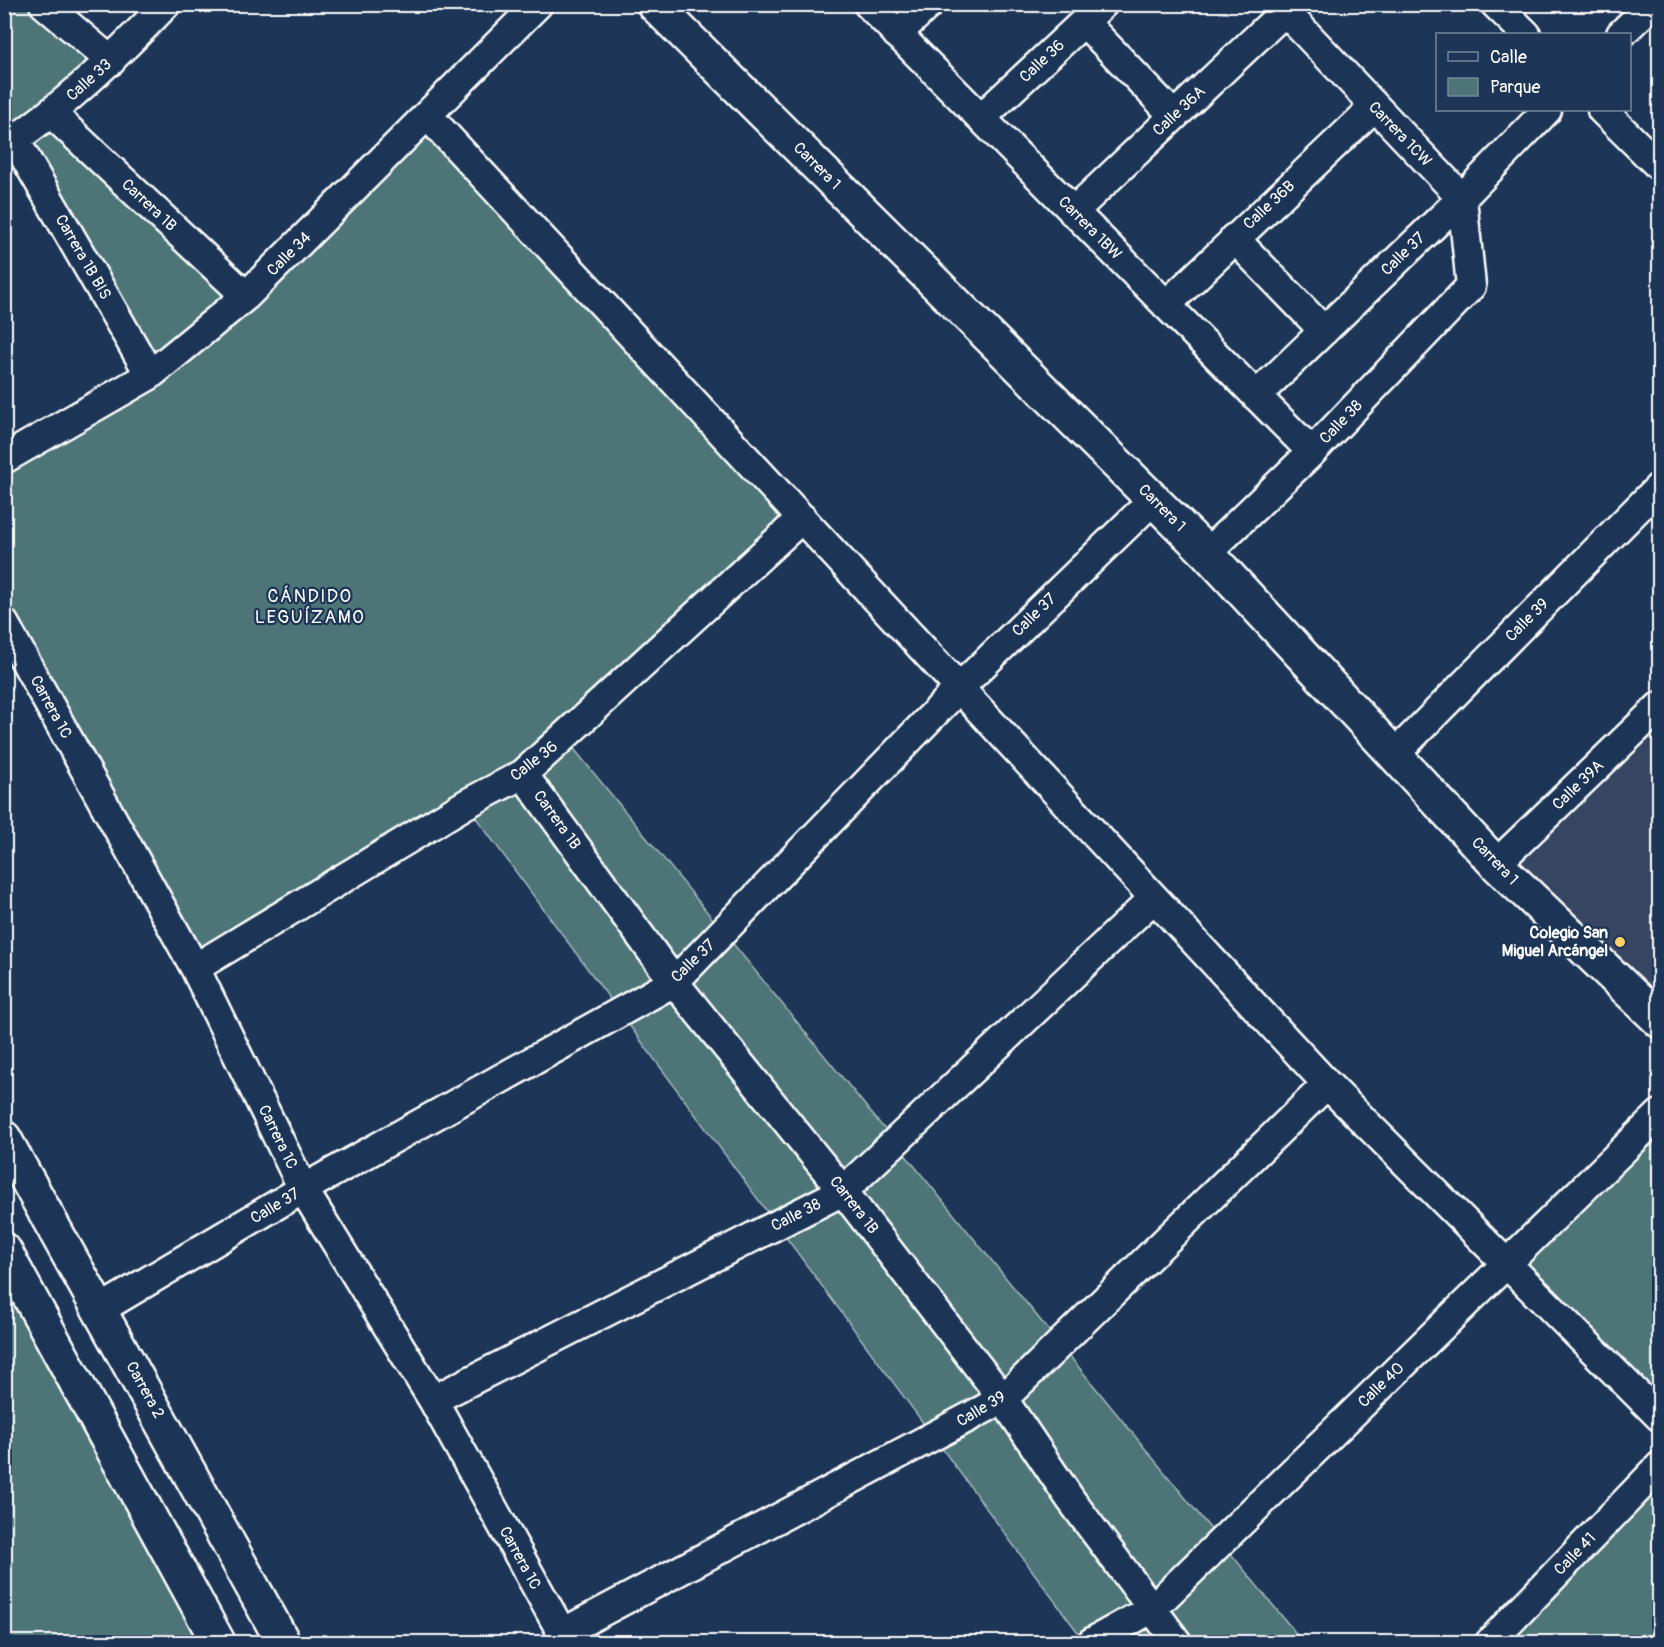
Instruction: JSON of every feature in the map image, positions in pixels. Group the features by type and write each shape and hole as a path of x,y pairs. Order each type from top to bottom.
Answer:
{"main road":[{"name":"Carrera 1","path":"654,4 1207,553 1496,864 1659,1021"},
{"name":"Carrera 2","path":"4,1138 283,1642"},
{"path":"4,1250 219,1642"}],"street":[{"path":"44,4 111,60"},
{"name":"Calle 33","path":"10,143 51,113 111,60 166,4"},
{"name":"Calle 34","path":"4,459 150,375 246,296 538,4"},
{"name":"Carrera 1BW","path":"868,4 1312,452"},
{"path":"897,34 928,4"},
{"path":"1495,4 1525,33"},
{"path":"1622,33 1652,4"},
{"name":"Carrera 1CW","path":"1281,8 1462,198"},
{"name":"Calle 36A","path":"1073,212 1174,116 1281,8"},
{"path":"1094,13 1174,116"},
{"name":"Calle 36","path":"981,118 1094,13"},
{"name":"Calle 36B","path":"1166,305 1374,107"},
{"name":"Calle 37","path":"1256,396 1462,198 1546,111"},
{"path":"1603,111 1656,156"},
{"name":"Carrera 1B","path":"51,113 246,296"},
{"path":"428,116 1327,1083 1659,1417"},
{"name":"Carrera 1B BIS","path":"10,143 150,375"},
{"name":"Calle 38","path":"1207,553 1312,452 1471,286 1462,198"},
{"path":"1234,238 1324,331"},
{"name":"Calle 39","path":"1395,754 1659,486"},
{"name":"Calle 37","path":"101,1310 303,1189 674,982 958,688 1154,500"},
{"name":"Calle 36","path":"195,968 466,804 523,774 802,518"},
{"name":"Carrera 1C","path":"4,623 195,968 303,1189 433,1400 564,1638"},
{"name":"Calle 39A","path":"1496,864 1659,706"},
{"name":"Carrera 1B","path":"523,774 674,982 843,1191 1003,1399 1071,1500 1177,1642"},
{"name":"Calle 38","path":"433,1400 843,1191 1154,898"},
{"name":"Calle 39","path":"564,1638 1003,1399 1327,1083"},
{"name":"Calle 40","path":"1092,1642 1153,1608 1659,1114"},
{"name":"Calle 41","path":"1490,1642 1659,1466"}],"shaded area":[{"name":"Colegio San Miguel Arcángel","path":"1659,714 1659,1023 1503,862"}],"green space":[{"path":"5,5 42,5 108,60 50,116 244,295 423,123 798,517 566,739 1303,1642 1085,1642 468,807 195,968 5,623 4,458 152,371 5,146"},
{"path":"1659,1113 1659,1417 1506,1264"},
{"path":"5,1250 218,1642 5,1642"},
{"path":"1659,1466 1659,1642 1490,1642"}],"place":[{"name":"Colegio San Miguel Arcángel","path":"1620,942"}],"district":[{"name":"CÁNDIDO LEGUÍZAMO","path":"310,606"}]}
